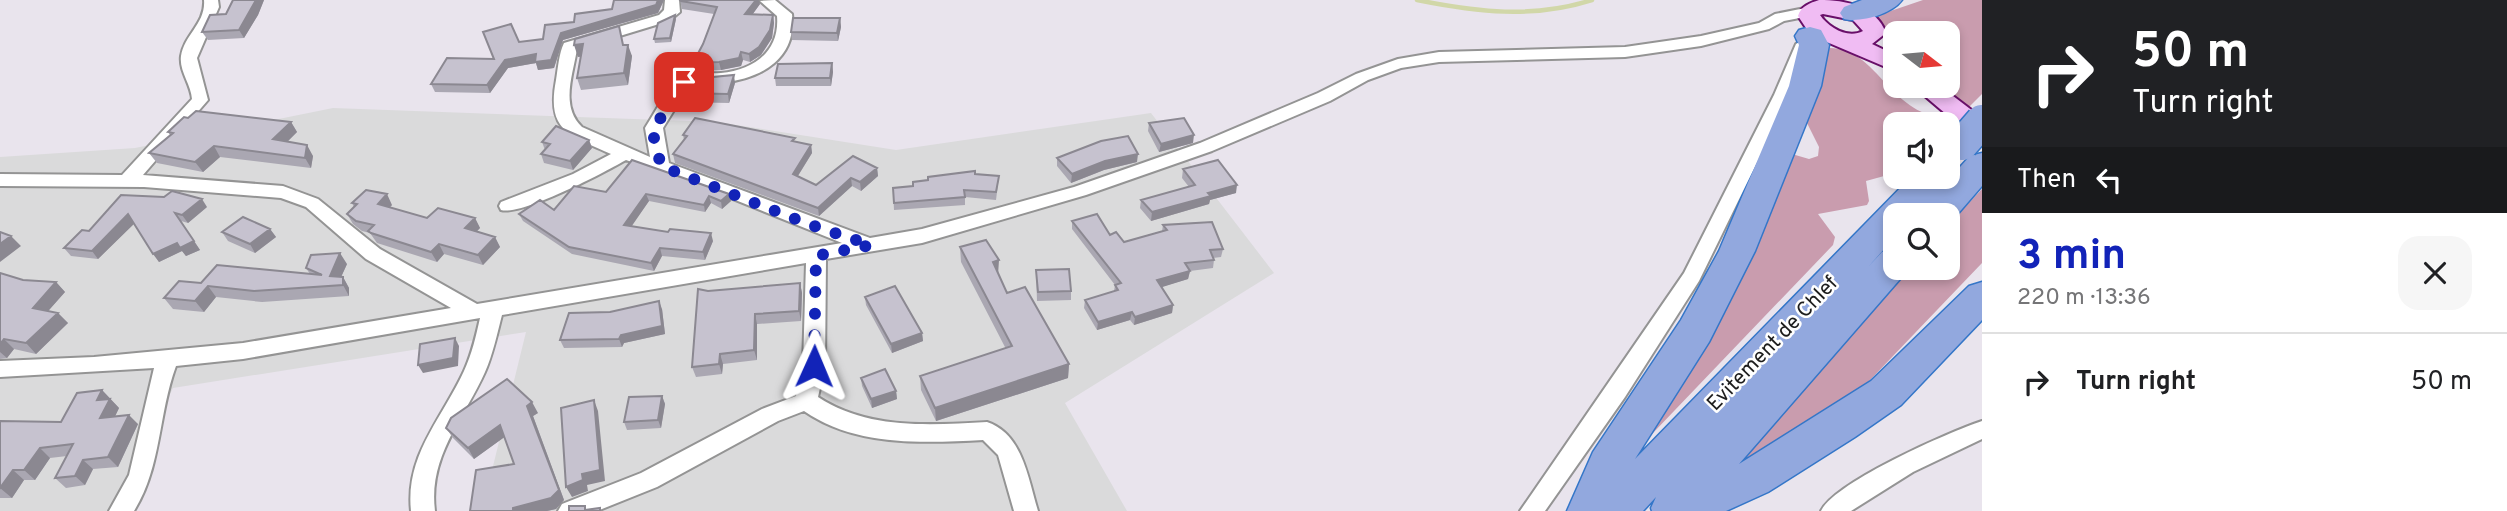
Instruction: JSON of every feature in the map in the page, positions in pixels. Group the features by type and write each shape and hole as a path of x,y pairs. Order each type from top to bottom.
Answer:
{"highway":[{"path":"1854,13 1888,0"},
{"path":"1589,511 1608,466 1695,331 1737,251 1805,86 1818,21"},
{"path":"1942,203 1971,144"},
{"name":"Evitement de Chlef","path":"1614,511 1920,189"},
{"name":"Evitement de Chlef","path":"1670,511 1883,274"},
{"path":"1679,511 1752,479 1886,393 1982,296"}],"main road":[{"path":"1818,21 1835,8 1854,13 1868,20 1883,43"},
{"path":"1818,21 1867,40 1875,33"},
{"path":"1818,21 1883,57"},
{"path":"1935,98 1971,144"}],"street":[{"path":"127,181 200,100 199,89 188,61 191,50 213,10 211,0"},
{"path":"672,0 673,9 668,16 574,43 568,51 561,112 576,131 808,224 871,245"},
{"path":"661,166 654,128 683,83 748,73 771,61 780,50 787,28 785,14 767,1"},
{"path":"0,369 243,351 922,236 1080,191 1206,147 1324,97 1362,77 1398,64 1439,57 1625,52 1701,41 1764,26 1818,21"},
{"path":"1532,511 1617,391 1692,276 1782,95 1801,47 1818,21"},
{"path":"508,206 579,178 626,153"},
{"path":"0,180 127,181 243,187 284,192 312,203 373,254 483,310"},
{"path":"806,401 814,366 816,256"},
{"path":"423,511 421,489 426,467 440,433 484,350 483,310"},
{"path":"121,511 138,480 148,450 159,377 168,358"},
{"path":"570,511 649,481 770,415 806,401"},
{"path":"806,401 830,417 884,431 926,434 987,430 999,439 1008,452 1026,511"},
{"path":"1833,511 1857,493 1961,437 1982,430"}],"shaded area":[{"path":"1923,0 1982,0 1982,94 1964,112 1955,110 1950,98 1960,98 1960,21 1883,21 1883,33 1876,18"},
{"path":"1830,48 1845,50 1858,57 1883,80 1883,98 1902,98 1922,112 1883,112 1883,176 1866,181 1869,201 1867,205 1818,214 1835,237 1833,245 1608,480 1792,154 1809,159 1818,156 1819,147 1802,113 1824,53"},
{"path":"333,108 717,122 896,150 1151,113 1274,273 1065,403 1127,511 482,511 526,332 173,388 112,511 0,511 0,157 135,148"},
{"path":"1982,189 1982,263 1849,402 1738,466 1900,280 1960,280 1960,212"}],"building":[{"path":"233,0 256,0 239,30 202,32 210,15 226,14"},
{"path":"614,0 658,0 656,5 561,33 551,60 535,62 536,54 505,60 487,85 431,84 447,58 494,59 483,32 511,24 519,42 543,39 545,25 574,22 575,14 612,9"},
{"path":"680,0 756,0 745,14 773,15 770,30 759,47 749,54 741,52 739,58 693,63 717,7"},
{"path":"675,15 670,38 654,39 658,23"},
{"path":"793,18 840,18 837,33 791,32"},
{"path":"619,26 623,45 628,45 624,73 577,78 583,44 574,45 575,39"},
{"path":"832,63 830,78 775,78 778,64"},
{"path":"734,75 728,94 680,93 692,79"},
{"path":"196,111 291,122 273,139 307,145 305,158 214,146 195,162 149,153 173,133 168,132 184,117 188,118"},
{"path":"695,118 795,138 792,141 811,145 793,174 816,185 853,156 877,168 860,182 851,178 818,208 673,154 687,136 683,135"},
{"path":"1184,118 1194,135 1161,144 1149,123"},
{"path":"556,126 589,140 570,161 541,154 550,144 542,142"},
{"path":"1128,136 1138,154 1105,161 1072,174 1057,158 1101,141"},
{"path":"632,160 729,194 721,201 709,196 704,205 646,194 624,225 668,232 670,229 711,233 703,252 660,248 651,263 569,247 519,214 540,200 554,210 574,186 606,192"},
{"path":"1218,160 1237,185 1208,193 1211,196 1152,212 1141,200 1195,185 1183,169"},
{"path":"975,171 975,174 999,176 996,192 964,190 965,197 894,203 893,188 913,186 913,182 928,180 928,177"},
{"path":"366,190 387,194 378,204 427,218 438,208 475,218 465,228 495,237 478,255 439,244 431,252 371,233 368,231 374,225 356,221 347,214 357,204 352,203"},
{"path":"172,191 202,199 182,215 175,213 194,241 180,248 177,243 153,254 128,214 92,251 64,248 82,230 89,231 121,195 164,197"},
{"path":"1097,214 1110,235 1116,232 1124,242 1167,230 1163,225 1212,222 1223,249 1210,250 1214,260 1185,263 1190,271 1157,280 1173,305 1135,317 1132,312 1098,322 1085,300 1118,290 1115,285 1121,283 1072,221"},
{"path":"243,217 270,229 250,244 222,232"},
{"path":"0,232 11,236 0,244"},
{"path":"986,240 999,260 993,262 1007,293 1025,287 1069,364 935,408 920,376 1012,346 960,247"},
{"path":"340,253 330,276 343,277 343,285 254,291 208,286 195,301 164,298 179,281 201,283 217,265 322,275 306,268 311,255"},
{"path":"1069,269 1071,291 1038,292 1036,270"},
{"path":"0,273 23,280 56,282 33,308 58,313 26,343 4,339 0,344"},
{"path":"800,283 799,311 755,314 754,350 720,354 719,364 692,367 698,289 708,291"},
{"path":"895,286 922,333 891,344 865,297"},
{"path":"659,301 662,326 621,335 619,339 560,340 569,313 610,312"},
{"path":"455,338 453,358 418,365 420,344"},
{"path":"885,369 896,391 871,399 861,378"},
{"path":"507,379 532,402 527,406 559,490 551,498 513,508 513,511 470,511 476,470 514,464 500,425 468,448 446,428 451,418"},
{"path":"102,390 97,400 110,399 100,418 129,415 108,457 83,460 75,476 55,478 73,444 40,448 24,470 13,470 0,488 0,421 61,422 77,393"},
{"path":"662,396 658,420 624,422 629,397"},
{"path":"594,400 600,470 582,474 583,480 566,487 561,408"},
{"path":"569,506 585,506 585,510 600,508 600,511 569,511"}],"waterway":[{"path":"1417,0 1504,12 1548,10 1592,0"}],"route":[{"path":"684,82 654,128 661,166 808,224 871,245 816,256 814,366"}]}
